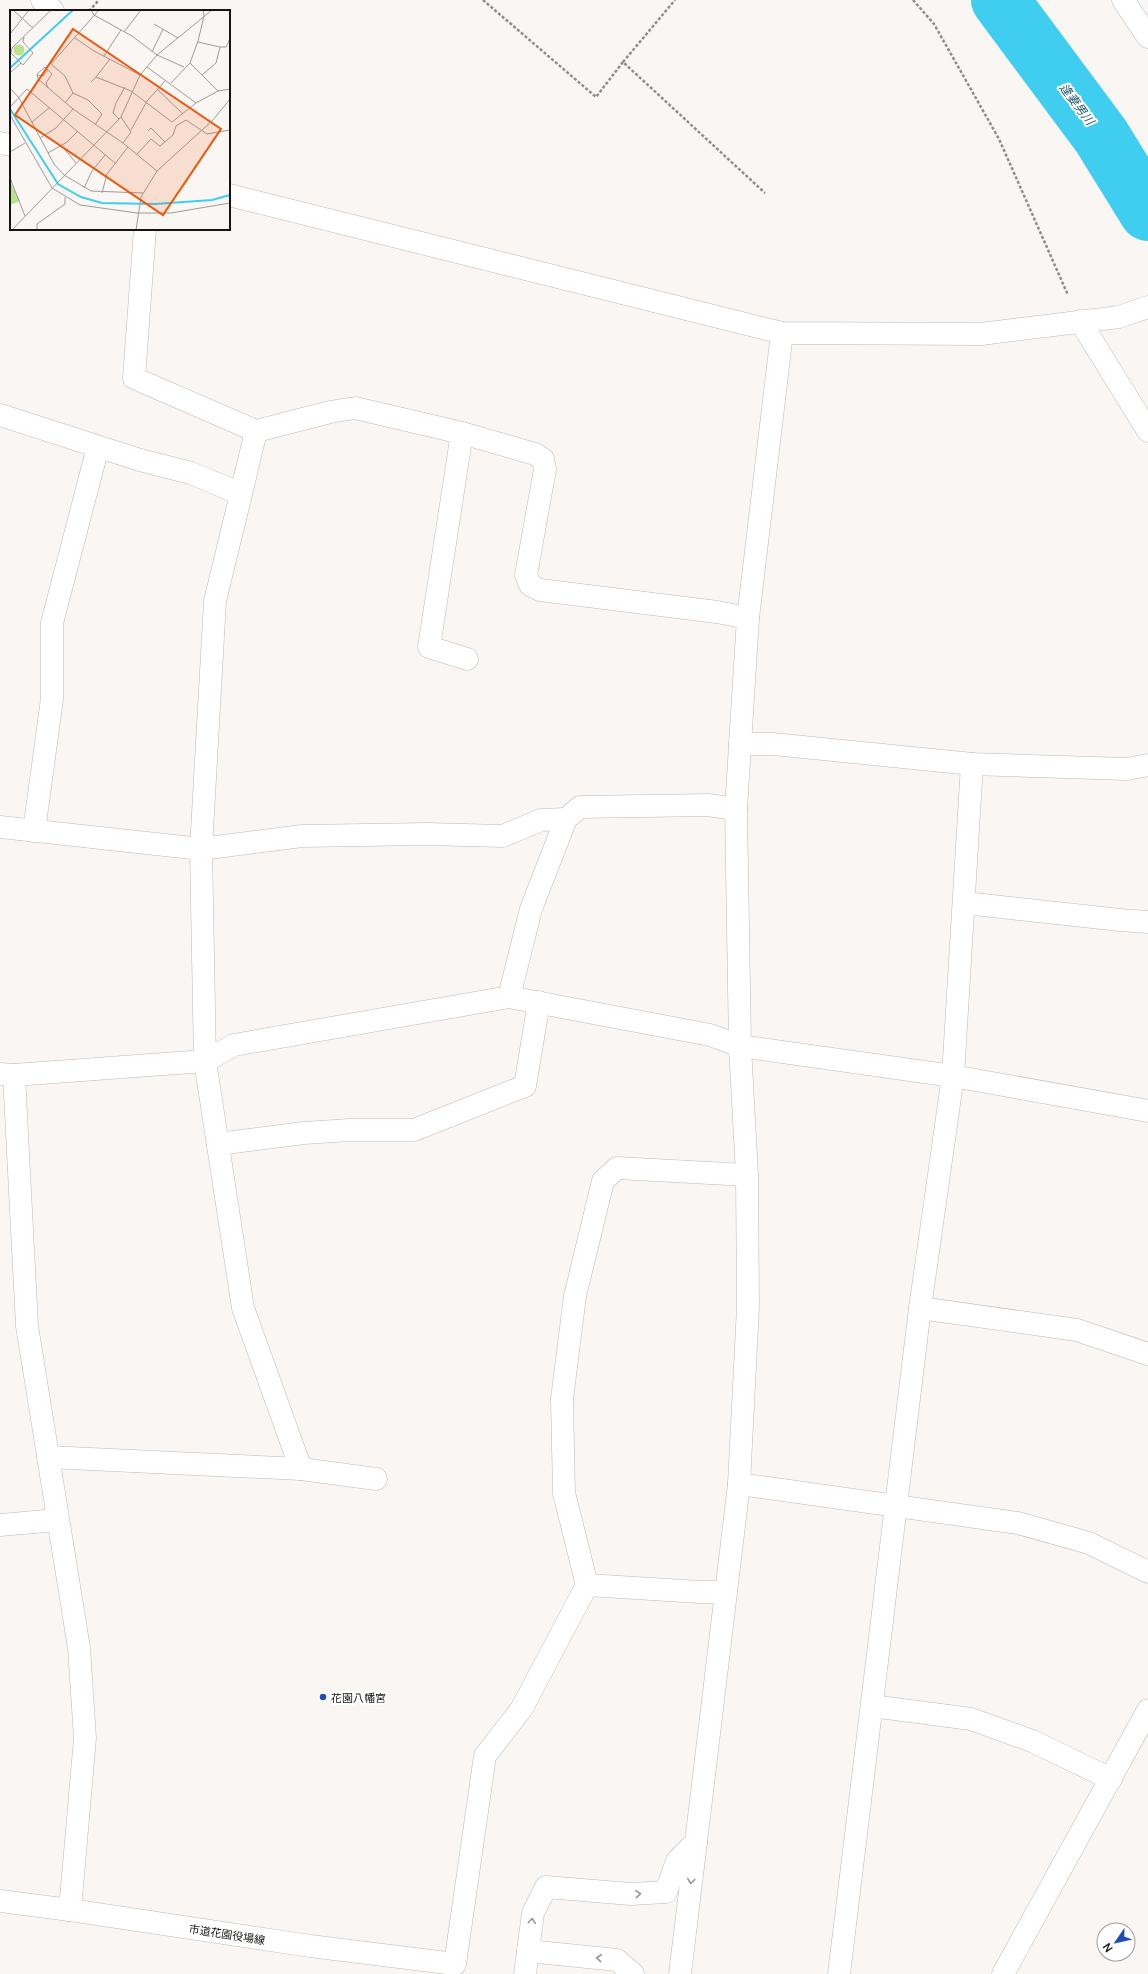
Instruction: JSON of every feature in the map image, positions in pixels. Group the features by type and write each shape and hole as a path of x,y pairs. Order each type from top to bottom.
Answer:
{"street":[{"path":"42,0 52,10"},
{"path":"1123,0 1148,37"},
{"path":"0,143 10,145"},
{"path":"230,195 782,333 981,334 1119,317 1148,307"},
{"path":"145,230 134,378 256,432 330,412 355,408 462,433 535,454 543,460 545,469 526,575 530,585 540,590 717,612 748,618"},
{"path":"1080,322 1148,432"},
{"path":"680,1974 739,1484 748,1307 747,1175 740,1046 736,809 748,618 782,333"},
{"path":"0,415 140,460 191,473 241,494"},
{"path":"256,432 215,601 201,849 205,1061 243,1308 301,1469"},
{"path":"462,433 428,647 467,659"},
{"path":"34,831 52,699 52,623 98,447"},
{"path":"740,744 773,744 972,764 1127,770 1148,765"},
{"path":"839,1974 920,1308 952,1076 965,903 972,764"},
{"path":"509,997 531,909 566,819 580,807 708,805 736,809"},
{"path":"0,827 201,849 302,836 427,834 503,836 541,820 566,819"},
{"path":"965,903 1148,922"},
{"path":"70,1910 85,1738 79,1648 57,1520 27,1326 7,1074 205,1061 234,1045 509,997 710,1035 740,1046 952,1076 1148,1111"},
{"path":"218,1144 311,1132 350,1130 414,1130 525,1086 539,1002"},
{"path":"725,1592 700,1592 587,1585 564,1493 562,1399 575,1296 603,1181 617,1168 747,1175"},
{"path":"920,1308 1077,1330 1148,1353"},
{"path":"48,1457 301,1469 376,1479"},
{"path":"739,1484 1018,1523 1089,1543 1148,1572"},
{"path":"0,1525 57,1520"},
{"name":"市道花園役場線","path":"0,1901 302,1945 455,1964 485,1756 522,1708 587,1585"},
{"path":"872,1706 972,1719 1032,1741 1110,1779"},
{"path":"1003,1974 1148,1710"},
{"path":"666,1892 677,1861 696,1842"},
{"path":"525,1974 533,1913 546,1887 631,1894 666,1892"},
{"path":"666,1892 686,1924"},
{"path":"528,1951 617,1960 633,1974"}],"path":[{"path":"91,10 99,0"},
{"path":"482,0 596,97 675,0"},
{"path":"913,0 934,24 999,139 1080,322"},
{"path":"623,62 765,193"}],"waterway":[{"name":"逢妻男川","path":"1000,0 1101,136 1148,212"}],"place":[{"name":"花園八幡宮","path":"323,1697"}]}
